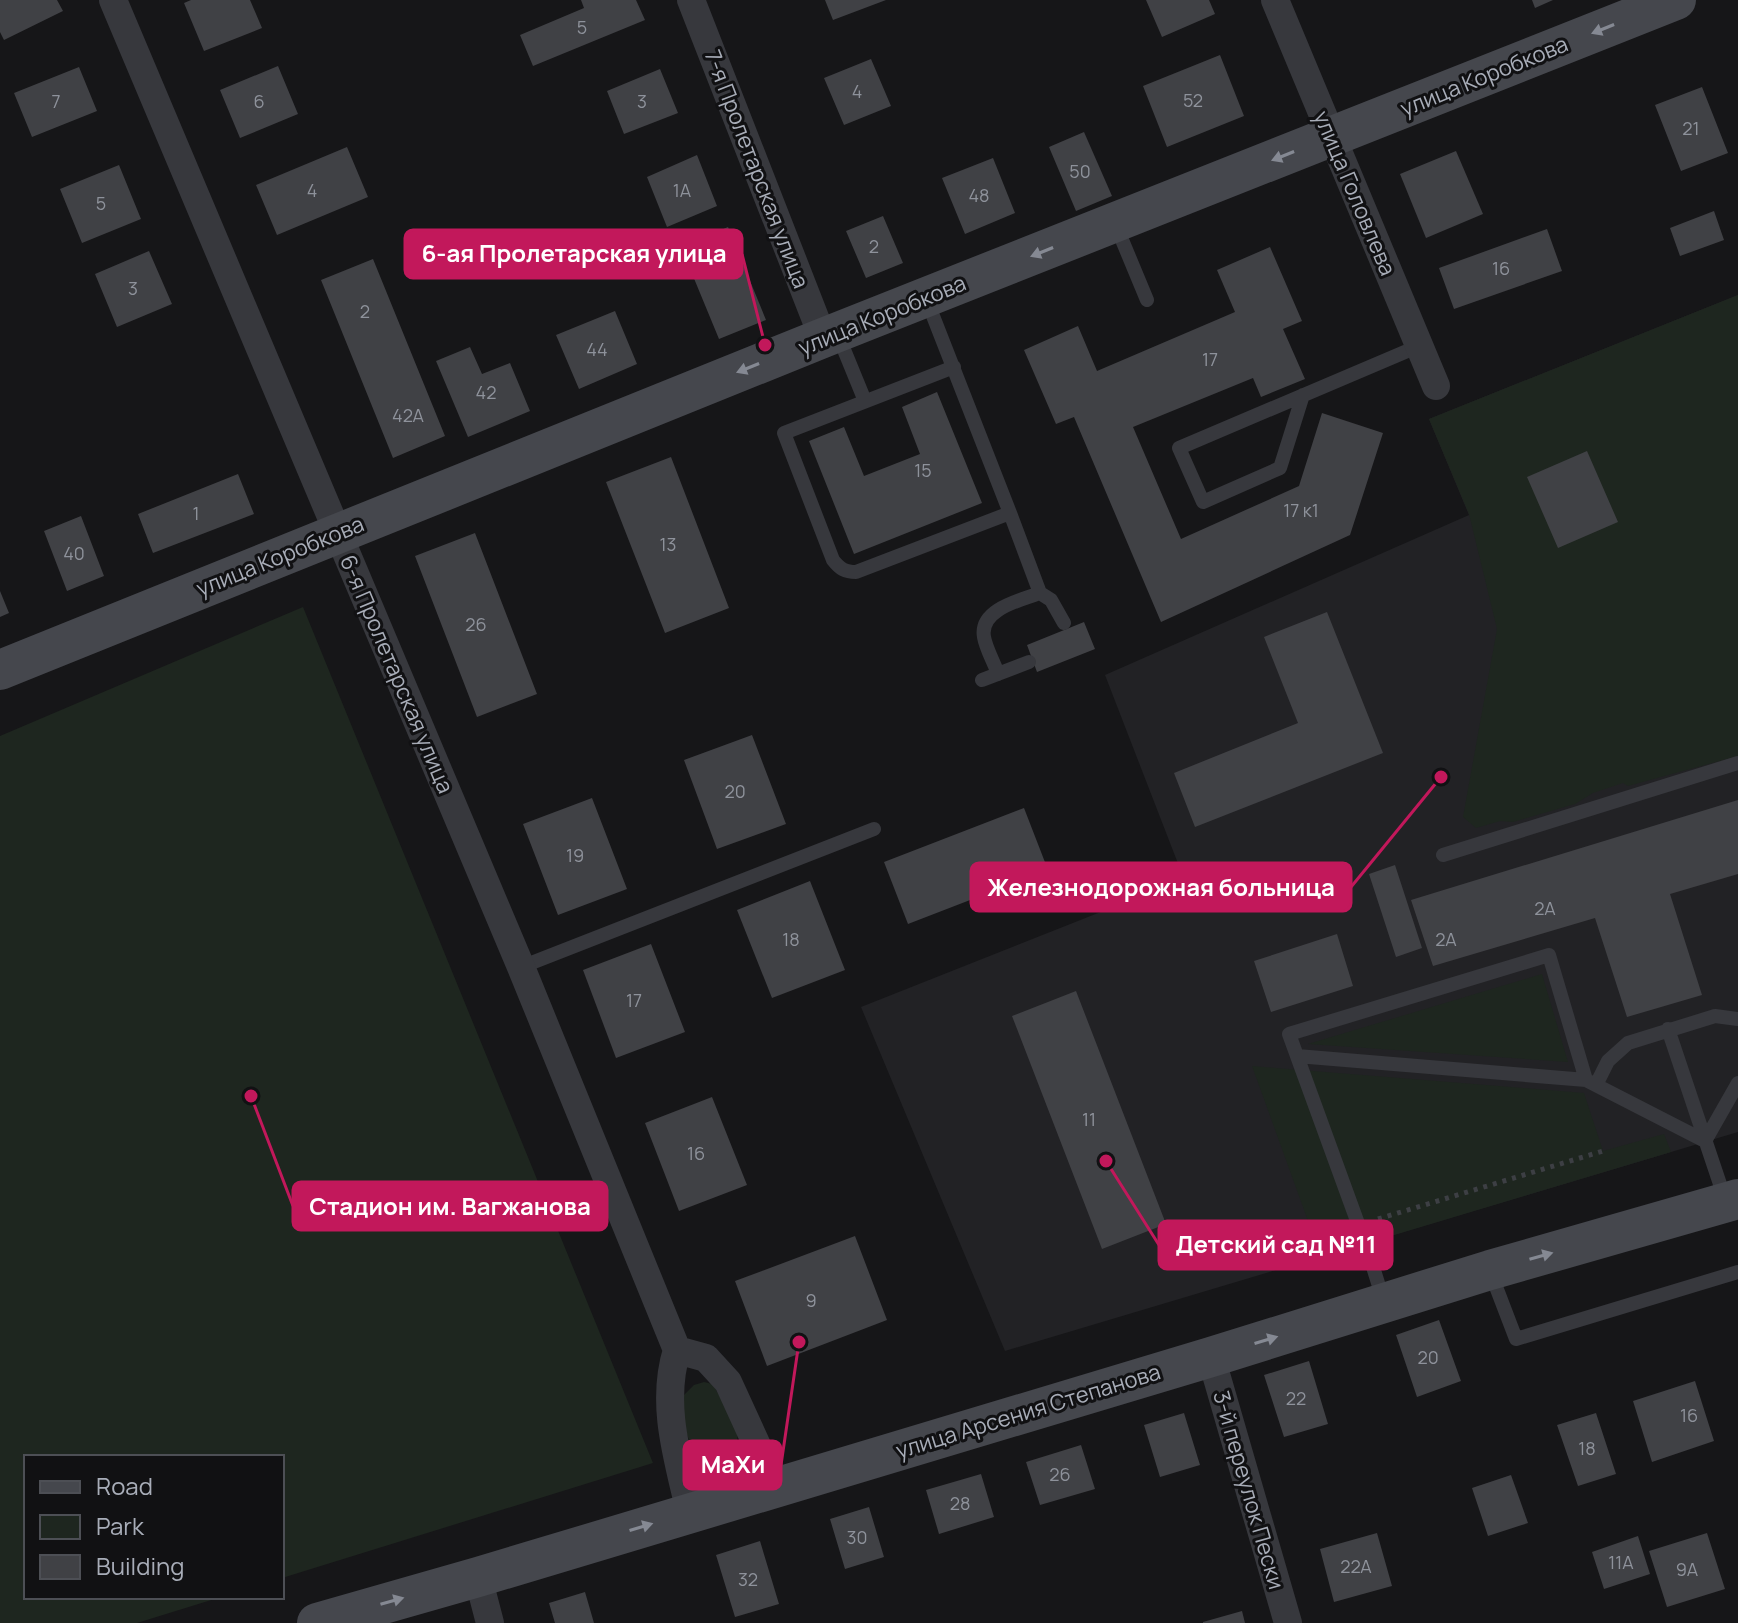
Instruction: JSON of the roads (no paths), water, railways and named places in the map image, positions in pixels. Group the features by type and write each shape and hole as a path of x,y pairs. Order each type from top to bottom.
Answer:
{"street":[{"name":"6-я Пролетарская улица","path":"113,0 521,967 677,1350"},
{"name":"7-я Пролетарская улица","path":"691,0 830,336"},
{"name":"улица Головлева","path":"1275,0 1436,386"},
{"name":"улица Коробкова","path":"0,670 926,297 1676,0"},
{"name":"улица Арсения Степанова","path":"317,1623 1211,1357 1490,1270 1732,1201"},
{"path":"690,1512 675,1447 669,1403 670,1370 677,1350 706,1358 728,1382 776,1487"},
{"name":"3-й переулок Пески","path":"1211,1357 1288,1623"},
{"path":"478,1577 490,1623"}],"lane":[{"path":"1114,223 1147,300"},
{"path":"926,297 1040,593 1051,600 1064,623"},
{"path":"830,336 865,401"},
{"path":"1303,395 1280,468 1203,502 1179,448 1303,395 1419,346"},
{"path":"954,367 784,433 833,560 846,572 856,572 1010,513"},
{"path":"998,674 983,636 987,620 998,609 1040,593"},
{"path":"982,680 1029,662"},
{"path":"1443,855 1738,763"},
{"path":"521,967 874,829"},
{"path":"1385,1303 1289,1034 1549,955 1591,1082"},
{"path":"1591,1082 1628,1043 1715,1016 1738,1019"},
{"path":"1668,1029 1705,1141 1732,1201"},
{"path":"1297,1056 1591,1082 1705,1141"},
{"path":"1705,1141 1738,1083"},
{"path":"1490,1270 1516,1339 1738,1272"}],"place":[{"name":"6-ая Пролетарская улица","path":"765,345"},
{"name":"Железнодорожная больница","path":"1441,777"},
{"name":"Стадион им. Вагжанова","path":"251,1096"},
{"name":"Детский сад №11","path":"1106,1161"},
{"name":"МаХи","path":"799,1342"}]}
